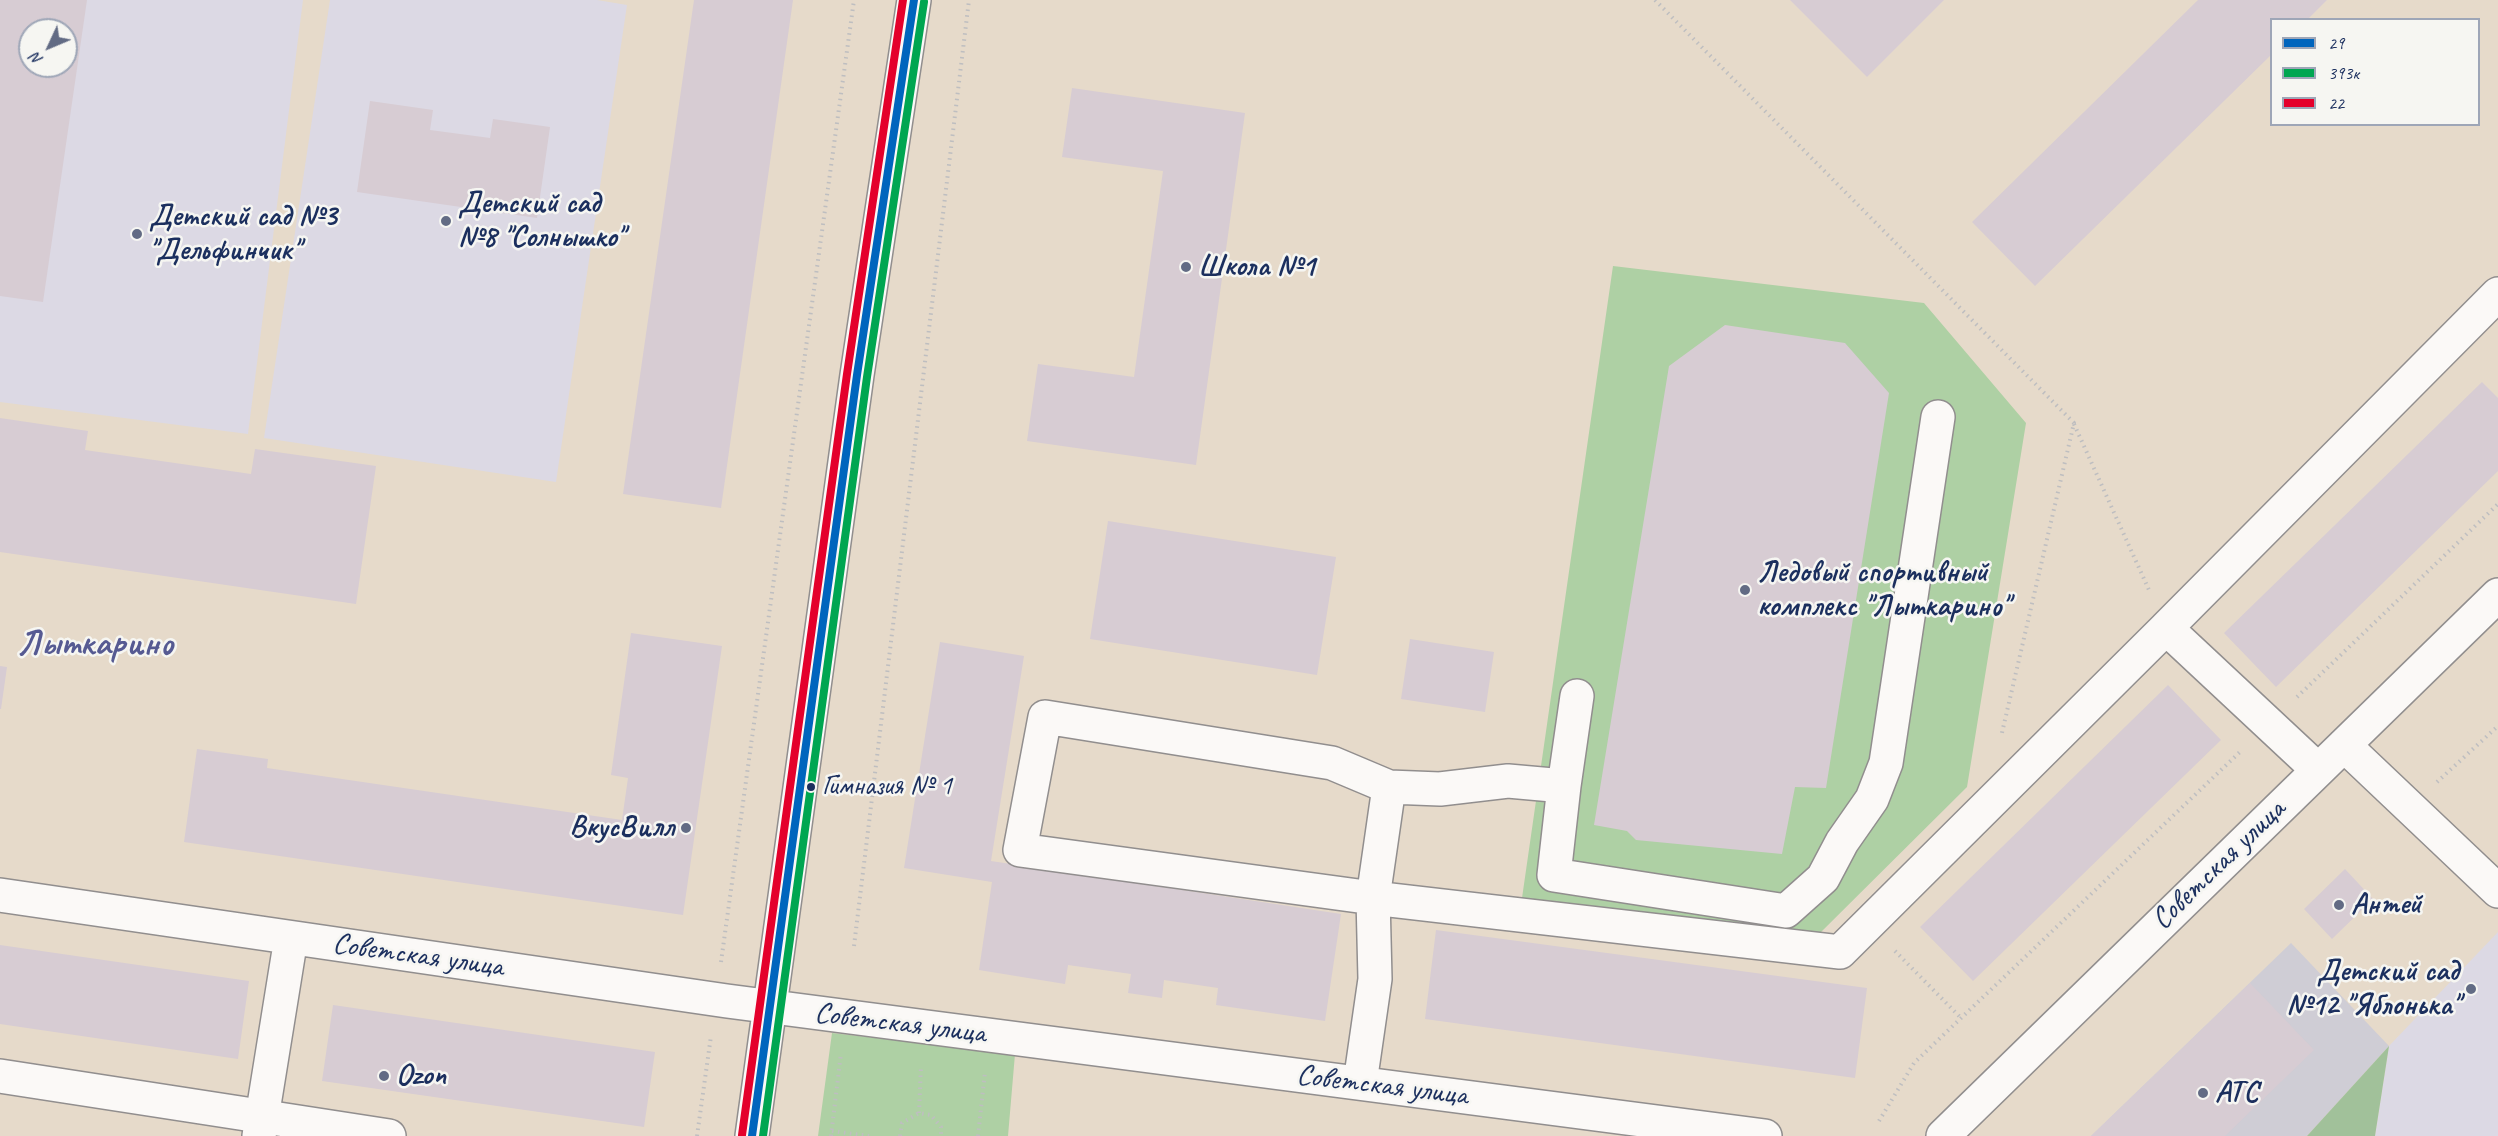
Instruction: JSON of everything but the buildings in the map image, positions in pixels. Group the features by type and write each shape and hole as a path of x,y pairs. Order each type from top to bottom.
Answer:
{"street":[{"path":"752,1136 857,375 914,0"},
{"path":"1563,786 1509,780 1440,789 1389,787 1332,763 1045,717 1020,850 1373,898 1840,952 2498,294"},
{"path":"1577,696 1563,786 1554,875 1786,911 1823,878 1842,842 1872,799 1886,763 1938,417"},
{"name":"Советская улица","path":"1942,1136 2498,595"},
{"path":"2166,628 2317,769"},
{"path":"2344,745 2498,891"},
{"path":"1360,1083 1375,979 1373,898 1389,787"},
{"name":"Советская улица","path":"0,895 770,1007 1360,1083 1669,1129 1765,1136"},
{"path":"261,1126 291,938"},
{"path":"0,1076 261,1126 389,1136"}],"path":[{"path":"720,969 854,0"},
{"path":"854,946 969,0"},
{"path":"2074,423 2166,628"},
{"path":"1879,1121 1914,1063 2498,504"},
{"path":"2389,788 2429,790 2498,726"},
{"path":"697,1136 711,1034"},
{"path":"841,1049 831,1133 869,1136"},
{"path":"920,1113 921,1058"},
{"path":"978,1136 985,1065"},
{"path":"900,1136 902,1123 920,1113 931,1115 941,1127 941,1136"}],"shaded area":[{"name":"Детский сад №3 \"Дельфинчик\"","path":"0,0 303,0 248,434 0,402"},
{"name":"Детский сад №8 \"Солнышко\"","path":"330,0 597,0 627,5 556,482 264,438"},
{"name":"Детский сад №12 \"Яблонька\"","path":"2498,932 2498,1136 2375,1136 2389,1046"},
{"path":"2291,943 2389,1046 2307,1136 2091,1136"}],"green space":[{"path":"1613,266 1924,303 2026,423 1967,787 1819,934 1522,898"},
{"path":"832,1033 1015,1054 1008,1136 818,1136"},
{"path":"2389,1046 2375,1136 2307,1136"}],"transit line":[{"name":"22","path":"742,1135 847,374 903,0"},
{"name":"29","path":"752,1136 857,375 914,0"},
{"name":"393к","path":"763,1136 867,377 924,2"}],"place":[{"name":"Детский сад №8 \"Солнышко\"","path":"446,221"},
{"name":"Детский сад №3 \"Дельфинчик\"","path":"137,234"},
{"name":"Школа №1","path":"1186,267"},
{"name":"Ледовый спортивный комплекс \"Лыткарино\"","path":"1745,590"},
{"name":"Гимназия № 1","path":"811,787"},
{"name":"ВкусВилл","path":"686,828"},
{"name":"Антей","path":"2339,905"},
{"name":"Детский сад №12 \"Яблонька\"","path":"2471,989"},
{"name":"Ozon","path":"384,1076"},
{"name":"АТС","path":"2203,1093"}],"district":[{"name":"Лыткарино","path":"95,645"}]}
